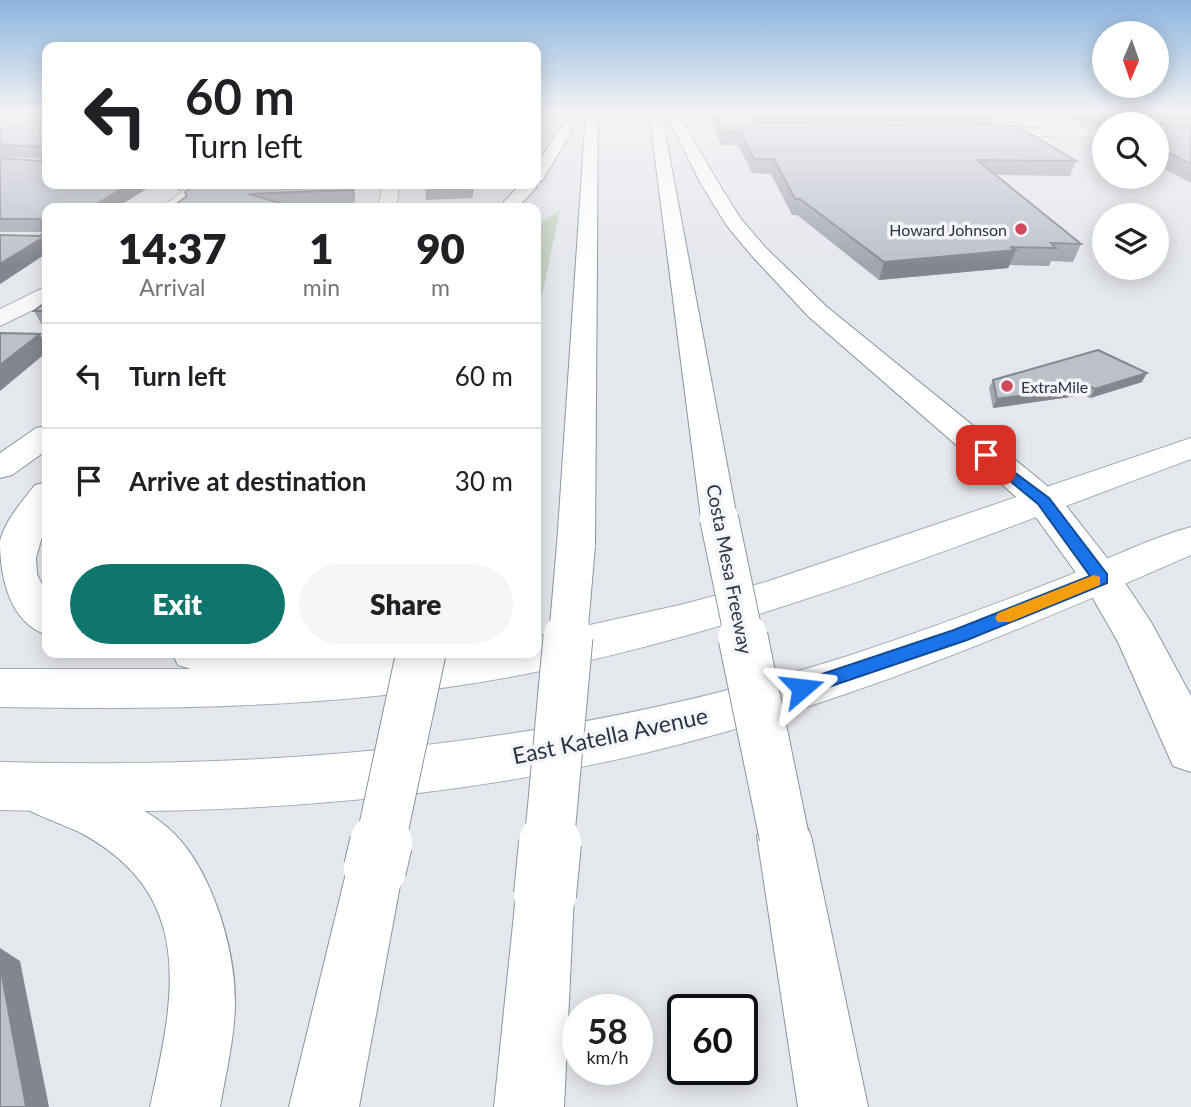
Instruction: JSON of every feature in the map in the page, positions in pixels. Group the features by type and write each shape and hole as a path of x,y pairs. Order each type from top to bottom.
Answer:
{"main road":[{"path":"529,1107 576,545 590,163"},
{"name":"Costa Mesa Freeway","path":"662,163 719,518 784,836 833,1107"},
{"path":"699,163 734,222 759,251 850,340 1044,501 1101,578 1158,674 1191,750"},
{"path":"512,203 525,189"},
{"path":"0,468 42,439"},
{"path":"541,652 689,619 877,563 1191,448"},
{"path":"42,499 32,511 18,542 16,570 27,604 42,615"},
{"name":"East Katella Avenue","path":"19,787 232,785 326,779 469,762 649,730 733,709 870,667 961,635 1191,540"},
{"path":"282,658 405,665"},
{"path":"0,688 159,689 405,665 515,658"},
{"path":"324,1107 375,869 405,665"},
{"path":"19,787 88,808 137,837 173,872 195,923 203,1001 186,1107"}],"street":[{"path":"177,203 196,189"},
{"path":"0,319 42,296"}],"green space":[{"path":"560,210 541,299 541,223"}],"building":[{"path":"0,163 42,163 42,189 122,189 98,203 42,203 42,228 40,219 0,219"},
{"path":"776,163 980,163 1081,244 1051,243 1056,248 1010,247 1016,250 884,262 800,199 795,199"},
{"path":"189,189 352,189 249,194 280,203 178,203 187,196 185,192"},
{"path":"42,234 42,238 0,264 0,235"},
{"path":"0,333 40,334 0,365"},
{"path":"1098,350 1147,373 1095,389 1089,386 997,399 993,380"},
{"path":"0,965 26,1106 24,1107 0,1107"}],"slow traffic":[{"path":"1004,618 1094,581"}],"place":[{"name":"Howard Johnson","path":"1021,229"},
{"name":"ExtraMile","path":"1007,386"}],"route":[{"path":"802,688 961,635 1101,578 1044,501 986,455"}]}
